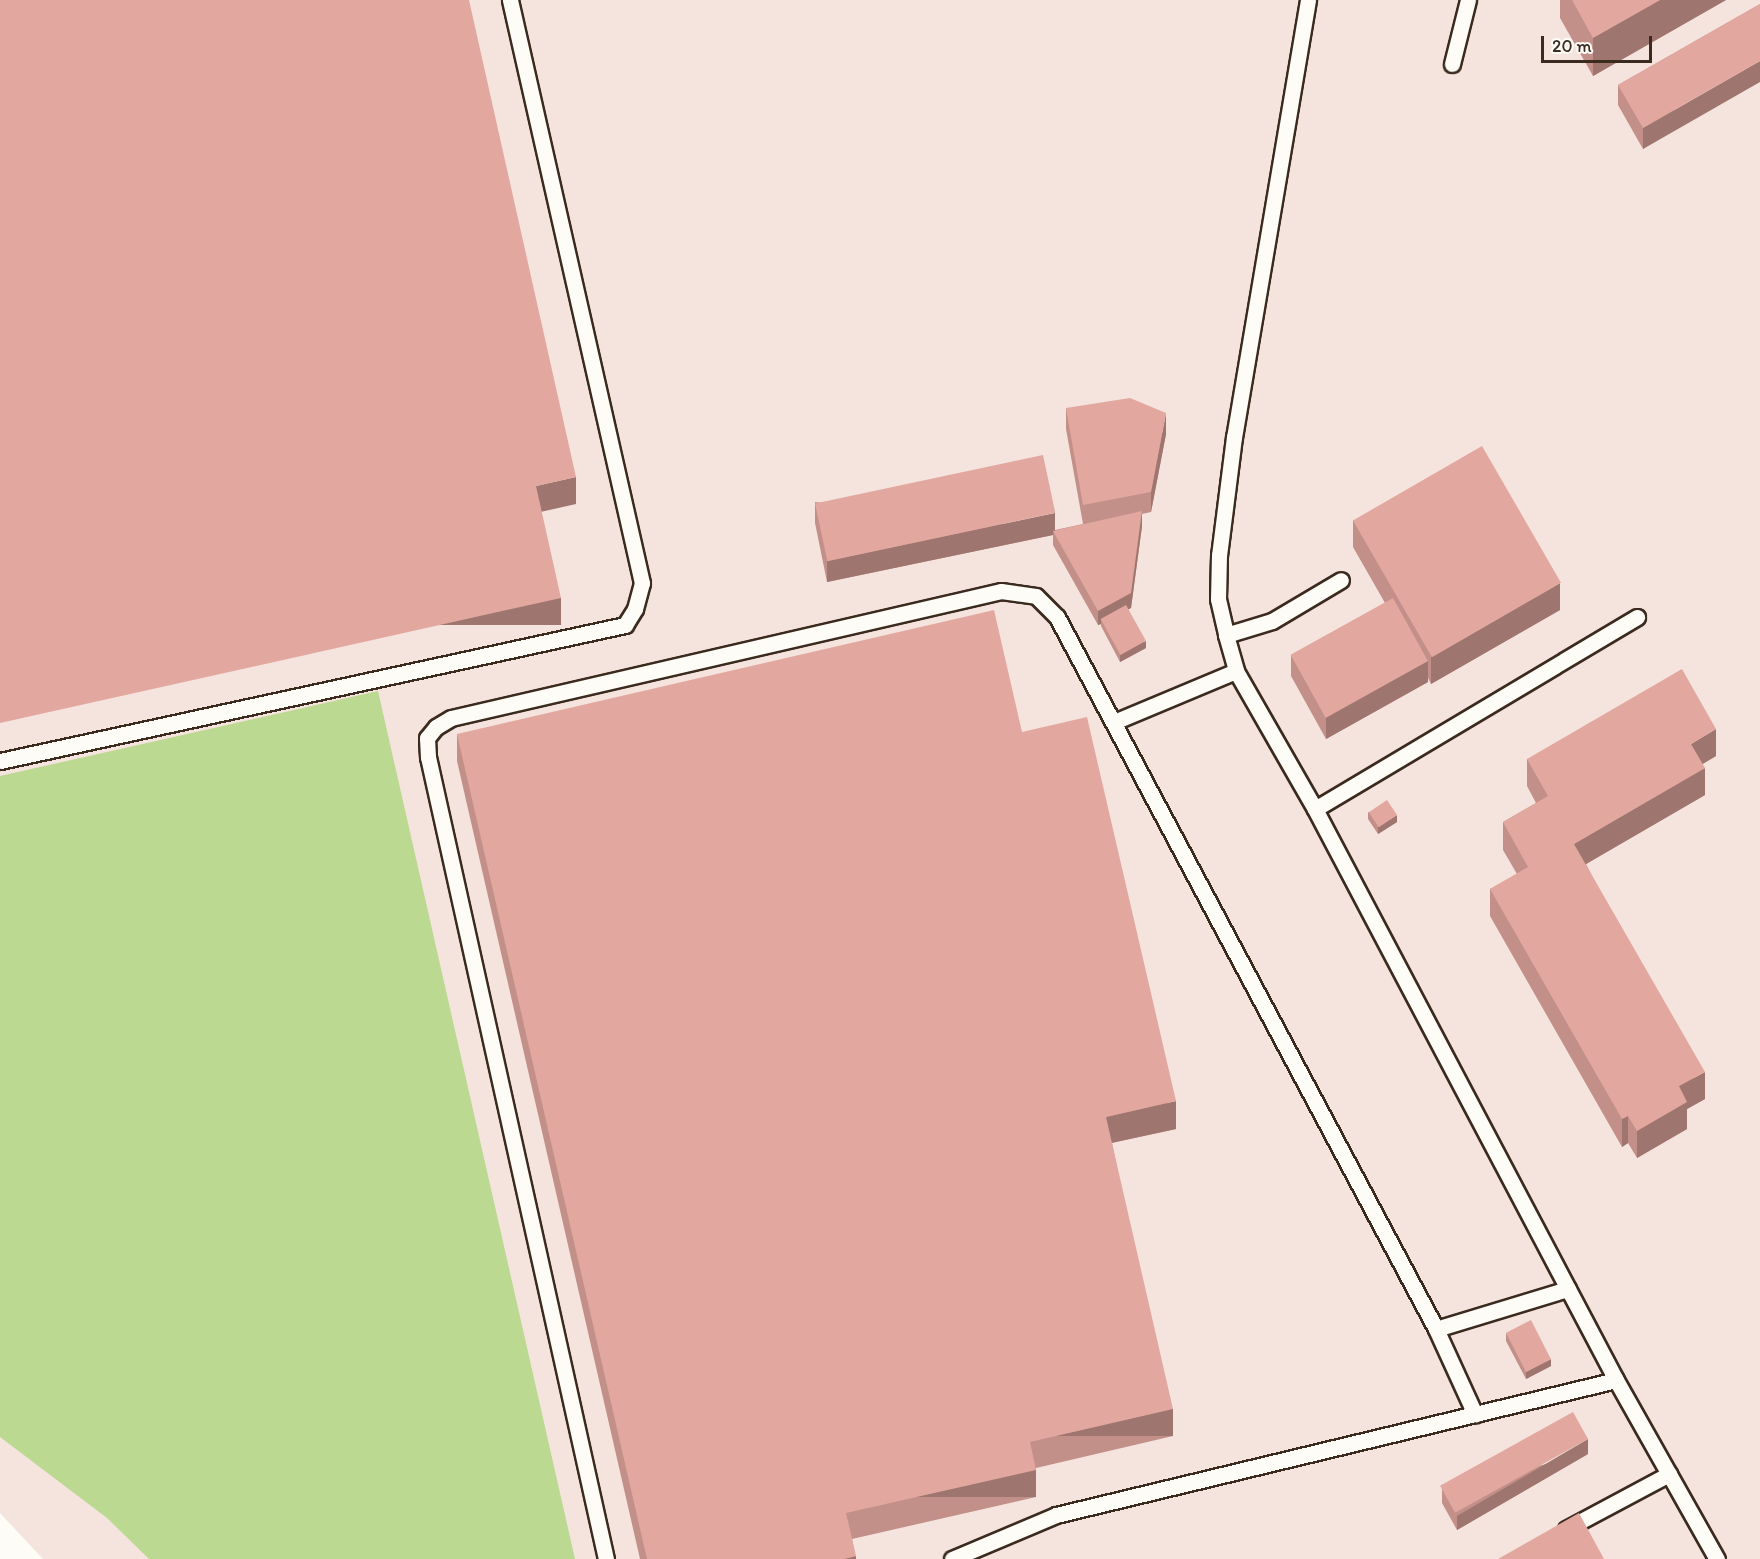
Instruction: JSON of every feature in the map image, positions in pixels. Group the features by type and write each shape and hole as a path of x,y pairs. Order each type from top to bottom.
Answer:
{"lane":[{"path":"0,761 625,625 635,609 642,583 510,0"},
{"path":"1308,0 1234,437 1219,555 1218,598 1226,635 1236,671 1315,809 1616,1380 1717,1559"},
{"path":"1452,63 1468,0"},
{"path":"1226,635 1272,621 1341,580"},
{"path":"606,1559 428,757 427,738 436,727 451,718 1001,591 1036,596 1057,617 1436,1329 1475,1414"},
{"path":"1315,809 1637,617"},
{"path":"1114,722 1236,671"},
{"path":"1436,1329 1568,1289"},
{"path":"952,1559 1056,1515 1616,1380"},
{"path":"1549,1538 1669,1474"}],"shaded area":[{"path":"0,0 1760,0 1760,1559 43,1559 0,1513"}],"green space":[{"path":"378,691 575,1559 149,1559 107,1518 0,1437 0,776"}],"building":[{"path":"0,0 469,0 576,477 536,486 561,598 0,723"},
{"path":"1572,0 1660,0 1593,38"},
{"path":"1760,4 1760,61 1643,128 1618,85"},
{"path":"1130,398 1166,413 1151,492 1083,505 1066,408"},
{"path":"1482,446 1561,583 1432,657 1353,520"},
{"path":"1043,455 1055,513 827,561 815,503"},
{"path":"1142,511 1131,593 1098,611 1053,531"},
{"path":"1393,598 1428,661 1326,718 1291,655"},
{"path":"1126,605 1146,641 1121,655 1101,619"},
{"path":"994,610 1022,732 1087,717 1176,1101 1106,1117 1173,1409 1030,1442 1036,1470 846,1513 856,1556 844,1559 647,1559 457,734"},
{"path":"1682,669 1716,729 1691,744 1705,768 1574,844 1705,1072 1679,1086 1687,1102 1637,1131 1628,1116 1622,1119 1490,889 1528,867 1503,822 1548,796 1527,759"},
{"path":"1387,800 1397,815 1379,827 1369,812"},
{"path":"1531,1320 1551,1359 1526,1372 1506,1333"},
{"path":"1573,1412 1588,1439 1455,1513 1440,1486"},
{"path":"1579,1513 1604,1559 1498,1559"}]}
